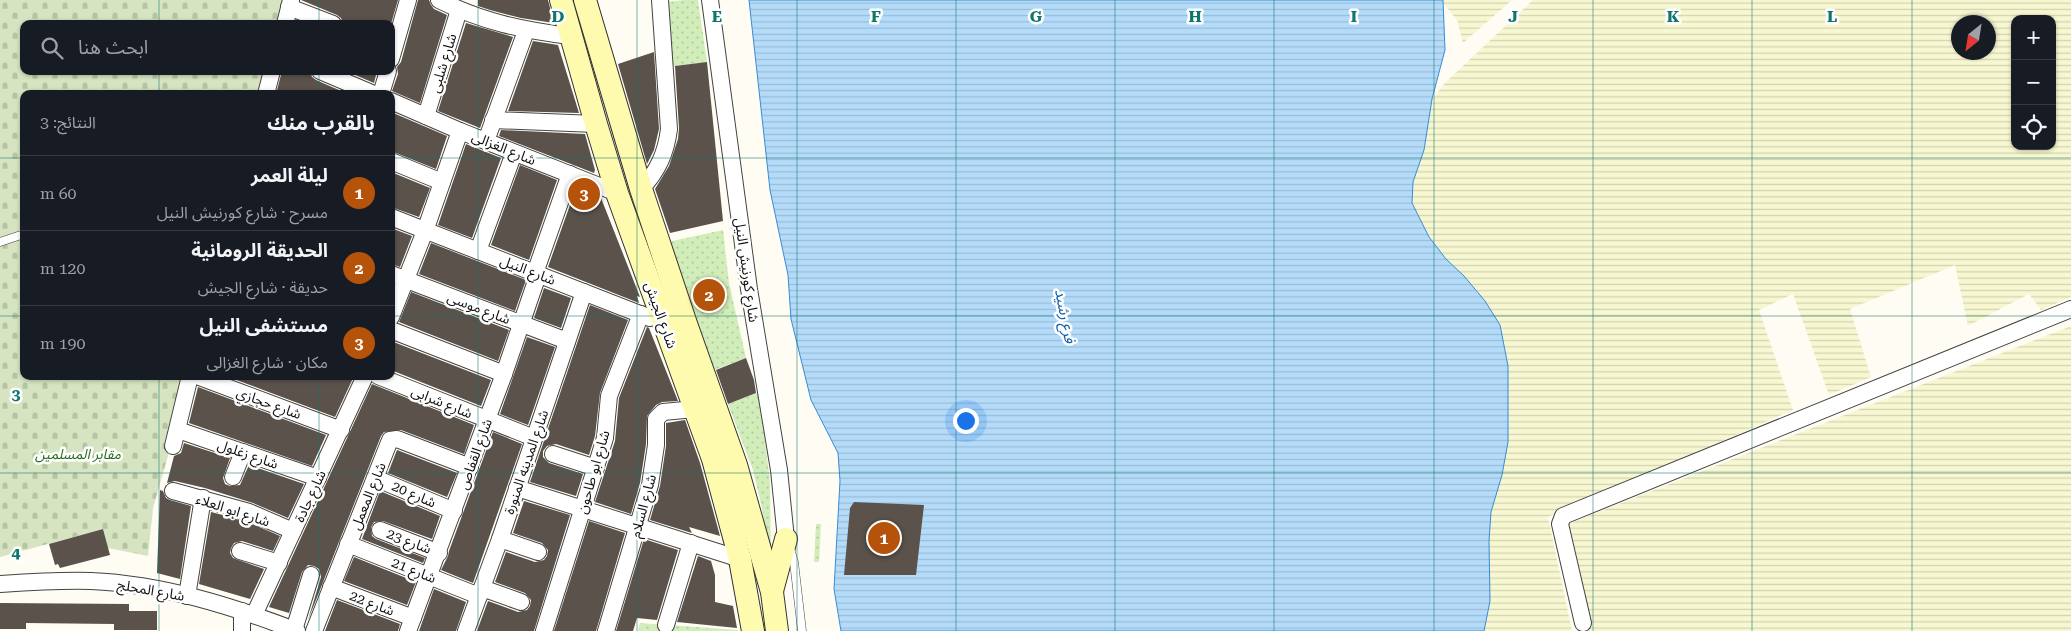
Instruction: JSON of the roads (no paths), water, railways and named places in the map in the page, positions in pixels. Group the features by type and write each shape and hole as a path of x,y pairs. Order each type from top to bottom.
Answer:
{"main road":[{"name":"شارع الجيش","path":"561,0 570,36 618,193 718,476 740,559 753,631"},
{"name":"شارع الجيش","path":"585,0 641,189 736,465 772,592 777,631"},
{"path":"772,592 786,539"}],"street":[{"path":"395,41 408,0"},
{"path":"439,0 466,8 526,31 570,36"},
{"path":"641,189 658,167 667,142 669,128 660,0"},
{"name":"شارع كورنيش النيل","path":"710,0 749,290 779,470 786,539"},
{"path":"285,20 290,4 324,20"},
{"name":"شارع شلبى","path":"426,116 466,8"},
{"path":"486,141 526,31"},
{"path":"267,90 271,75"},
{"path":"329,75 365,90"},
{"path":"382,90 387,75"},
{"name":"شارع الغزالى","path":"395,103 514,153 618,193"},
{"path":"494,120 596,124"},
{"path":"395,297 399,277 425,230 460,131"},
{"path":"478,251 514,153"},
{"path":"395,164 442,182"},
{"name":"شارع القفاص","path":"411,625 522,324 536,274 570,174"},
{"name":"شارع النيل","path":"395,219 664,323"},
{"name":"شارع موسى","path":"399,277 567,341"},
{"name":"شارع المدينه المنورة","path":"466,631 500,539 584,292"},
{"path":"1583,623 1560,524 1563,516 2071,309"},
{"name":"شارع ابو طاحون","path":"544,631 607,430 609,396 641,314"},
{"path":"395,332 504,374"},
{"path":"173,446 189,380"},
{"name":"شارع حجازي","path":"208,380 341,430"},
{"name":"شارع جادة","path":"248,613 278,563 363,380"},
{"name":"شارع شرابى","path":"388,380 534,438"},
{"name":"شارع السلام","path":"606,631 654,465 657,416 663,412 695,409"},
{"name":"شارع زغلول","path":"178,430 318,478"},
{"name":"شارع المعمل","path":"314,631 389,443 394,438 470,467"},
{"path":"233,477 243,452"},
{"path":"552,454 596,468"},
{"name":"شارع 20","path":"375,478 454,511"},
{"path":"517,488 740,559"},
{"name":"شارع ابو العلاء","path":"173,492 203,498 249,512 293,531"},
{"path":"187,596 203,498"},
{"name":"شارع 23","path":"380,530 439,553"},
{"path":"500,539 538,552"},
{"path":"666,625 691,543"},
{"name":"شارع 21","path":"348,544 429,576 480,592 522,602"},
{"path":"240,551 278,563"},
{"path":"296,630 311,574"},
{"name":"شارع المحلج","path":"0,584 92,581 140,586 187,596 248,613 296,630"},
{"name":"شارع 22","path":"331,587 411,625"},
{"path":"242,631 248,613"}],"lane":[{"path":"0,242 20,235"},
{"path":"786,539 794,562 802,631"}],"water":[{"name":"فرع رشيد","path":"749,0 1443,0 1445,50 1432,99 1424,150 1413,182 1412,203 1429,237 1446,259 1464,276 1485,301 1500,325 1508,366 1508,442 1502,475 1491,512 1489,541 1490,601 1484,631 841,631 834,589 840,481 838,453 811,400 791,319 788,275 770,190"}],"place":[{"name":"مستشفى النيل","path":"584,194"},
{"name":"الحديقة الرومانية","path":"709,295"},
{"name":"ليلة العمر","path":"884,538"}],"park label":[{"name":"مقابر المسلمين","path":"78,454"}]}
